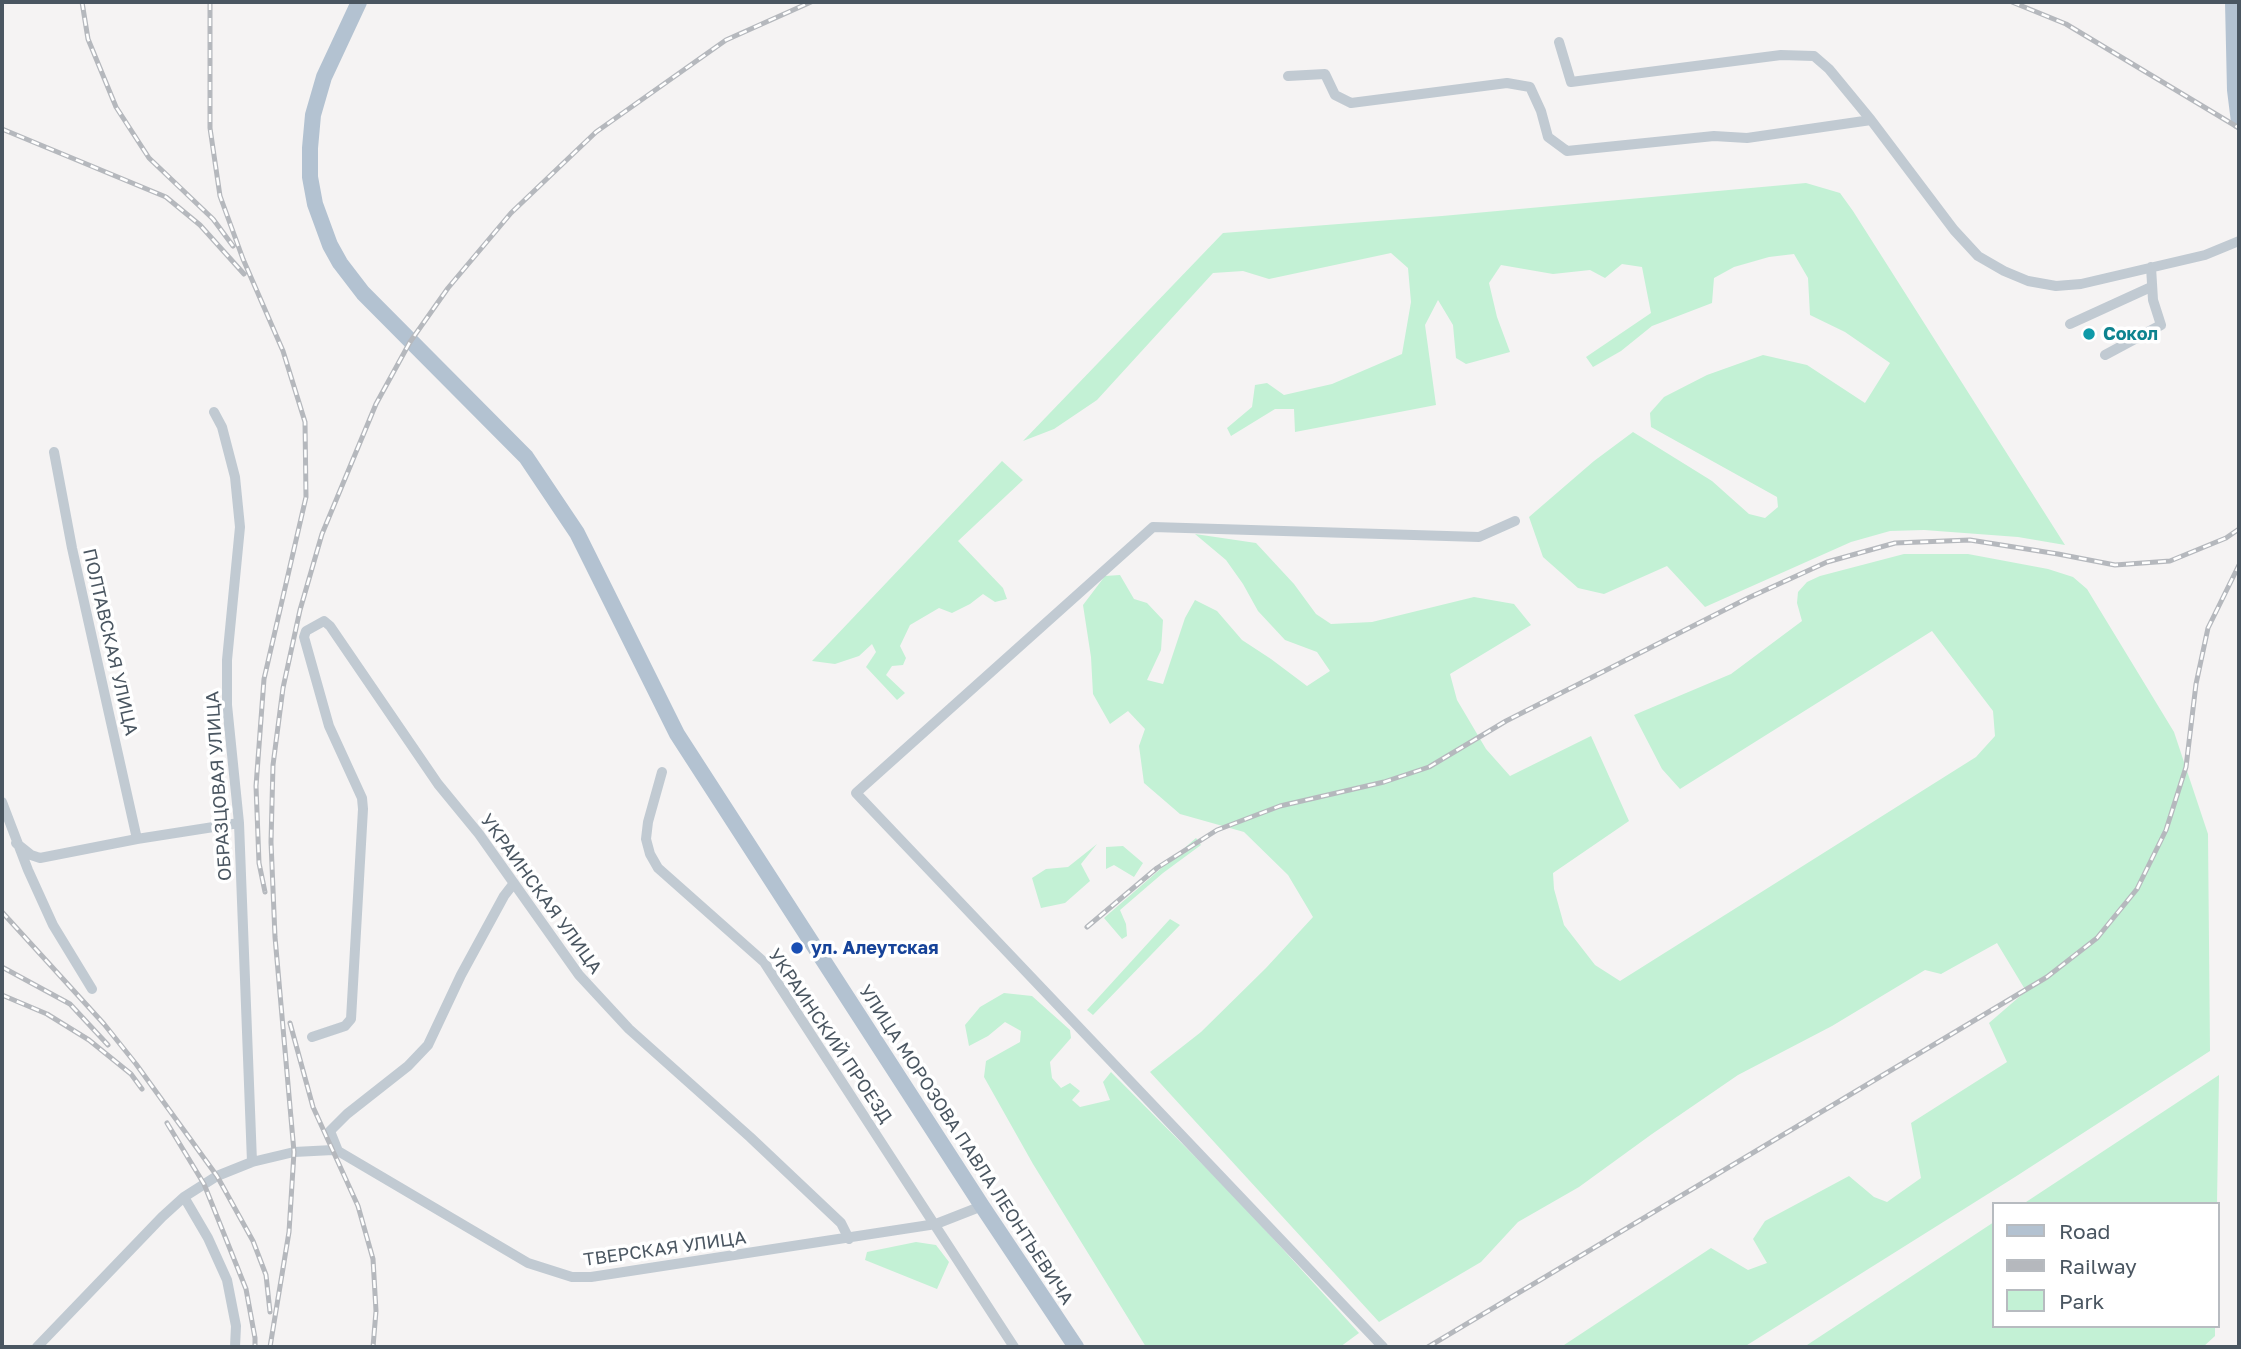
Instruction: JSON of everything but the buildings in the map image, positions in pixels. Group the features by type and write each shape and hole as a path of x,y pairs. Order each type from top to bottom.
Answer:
{"main road":[{"name":"УЛИЦА МОРОЗОВА ПАВЛА ЛЕОНТЬЕВИЧА","path":"359,2 324,77 313,115 310,177 315,204 330,245 363,293 526,457 577,533 677,734 1076,1347"},
{"path":"2233,2 2236,34 2235,90 2239,122"}],"street":[{"path":"1559,42 1572,82 1781,55 1814,56 1829,69 1871,120 1978,256 2028,281 2056,286 2081,284 2204,255 2239,241"},
{"path":"1288,76 1325,74 1335,94 1351,103 1507,83 1530,87 1541,111 1548,137 1567,150 1714,136 1747,138 1871,120"},
{"path":"2105,355 2161,325 2153,300 2151,267"},
{"path":"2070,324 2151,287"},
{"name":"ОБРАЗЦОВАЯ УЛИЦА","path":"214,412 222,427 235,477 240,527 227,660 228,705 239,823 252,1162"},
{"name":"ПОЛТАВСКАЯ УЛИЦА","path":"54,452 72,548 137,839"},
{"path":"1383,1347 856,793 1153,527 1479,537 1515,522"},
{"name":"УКРАИНСКАЯ УЛИЦА","path":"312,1037 345,1026 351,1019 363,809 362,799 329,726 304,637 306,631 322,621 330,626 438,784 479,834 579,975 629,1029 841,1223 849,1239"},
{"name":"УКРАИНСКИЙ ПРОЕЗД","path":"662,772 646,839 658,868 764,962 1014,1347"},
{"path":"2,802 16,843 54,925 92,989"},
{"path":"16,843 30,855 40,859 137,839 239,823"},
{"path":"37,1347 162,1217 217,1175 252,1162 293,1152 338,1151 330,1131 346,1114 408,1066 428,1045 461,975 504,896 514,883"},
{"name":"ТВЕРСКАЯ УЛИЦА","path":"338,1151 528,1263 572,1277 591,1277 936,1224 982,1206"},
{"path":"184,1198 208,1238 227,1280 236,1326 235,1347"}],"green space":[{"path":"1806,183 1840,193 1853,211 2065,545 2018,537 1924,530 1890,531 1851,542 1705,607 1667,566 1604,594 1578,588 1543,557 1529,517 1594,461 1633,432 1712,481 1749,514 1765,518 1778,507 1777,497 1651,427 1650,413 1664,397 1707,375 1763,355 1807,365 1865,403 1890,363 1845,332 1810,315 1808,278 1794,254 1769,257 1734,267 1714,278 1712,303 1652,326 1621,351 1593,367 1586,357 1651,313 1642,267 1622,264 1605,278 1590,270 1553,274 1501,265 1489,283 1497,317 1510,352 1466,364 1456,358 1453,325 1438,300 1425,325 1436,405 1295,432 1294,409 1275,409 1231,436 1227,428 1252,407 1255,385 1267,383 1284,395 1332,384 1402,354 1411,302 1408,268 1391,253 1269,279 1243,271 1213,273 1097,400 1054,429 1023,441 1223,233"},
{"path":"1002,461 1023,480 958,541 1003,588 1007,599 995,602 983,594 952,613 939,608 910,625 900,646 906,658 903,665 892,666 886,675 905,693 897,700 866,667 876,652 872,644 859,656 835,664 812,661"},
{"path":"1195,534 1256,543 1294,584 1316,614 1331,624 1372,622 1474,597 1514,604 1531,625 1450,674 1457,700 1486,749 1510,776 1591,736 1629,821 1553,873 1554,889 1564,925 1595,965 1620,981 1976,757 1995,736 1993,711 1932,631 1680,789 1662,769 1634,715 1731,674 1802,621 1797,603 1798,592 1807,582 1820,576 1904,554 1968,554 2048,569 2073,577 2087,589 2174,732 2208,834 2210,1051 1744,1347 1561,1347 1711,1248 1748,1270 1767,1263 1753,1239 1765,1221 1849,1176 1874,1197 1887,1202 1921,1178 1911,1123 2007,1062 1989,1023 2026,991 1997,943 1941,974 1925,970 1832,1026 1738,1075 1579,1187 1518,1222 1481,1262 1379,1322 1150,1072 1201,1032 1313,917 1288,875 1244,832 1180,814 1144,783 1139,746 1145,729 1128,711 1110,724 1093,694 1091,657 1083,605 1105,576 1120,575 1134,599 1147,603 1163,620 1161,650 1147,680 1163,684 1185,618 1195,600 1217,611 1242,640 1307,686 1330,671 1317,652 1285,640 1258,611 1226,560"},
{"path":"1196,838 1201,845 1120,910 1126,924 1127,936 1122,939 1104,918"},
{"path":"1097,844 1081,864 1090,881 1065,903 1041,908 1032,878 1046,869 1068,867"},
{"path":"1123,846 1143,863 1134,877 1114,865 1106,869 1106,847"},
{"path":"1170,919 1180,925 1093,1015 1087,1010"},
{"path":"1004,993 1032,996 1070,1030 1071,1038 1050,1062 1052,1078 1061,1088 1070,1083 1080,1091 1072,1100 1080,1107 1110,1100 1103,1082 1111,1072 1240,1202 1359,1333 1340,1347 1146,1347 1033,1164 984,1077 986,1061 1020,1042 1021,1031 1005,1022 988,1036 969,1046 965,1025 980,1007"},
{"path":"2219,1075 2217,1202 2026,1202"},
{"path":"1993,1223 1993,1328 2215,1328 2215,1336 2203,1347 1804,1347"},
{"path":"916,1242 936,1245 949,1262 937,1289 865,1260 867,1252"}],"railway":[{"path":"82,2 88,39 116,107 149,158 213,219 233,246"},
{"path":"210,2 210,128 220,196 243,259 283,351 305,422 306,497 264,679 256,786 259,863 265,892"},
{"path":"270,1347 289,1232 294,1152 275,937 271,842 273,765 283,688 300,610 322,534 376,404 410,342 448,288 511,213 596,132 726,40 811,2"},
{"path":"2012,2 2066,24 2239,128"},
{"path":"2,129 166,197 200,225 244,274"},
{"path":"1087,927 1157,868 1217,830 1280,806 1384,782 1429,767 1506,721 1748,598 1827,562 1895,543 1970,540 2115,565 2170,561 2226,538 2239,529"},
{"path":"1428,1347 2047,977 2097,938 2137,889 2166,830 2186,767 2196,684 2208,628 2239,565"},
{"path":"2,912 104,1024 217,1176 253,1241 266,1275 270,1312"},
{"path":"2,967 70,1004 108,1045"},
{"path":"2,995 47,1014 89,1040 131,1074 142,1089"},
{"path":"290,1023 313,1107 358,1206 373,1259 376,1311 373,1347"},
{"path":"167,1123 204,1184 246,1289 255,1347"}],"place":[{"name":"Сокол","path":"2089,334"},
{"name":"ул. Алеутская","path":"797,948"}]}
